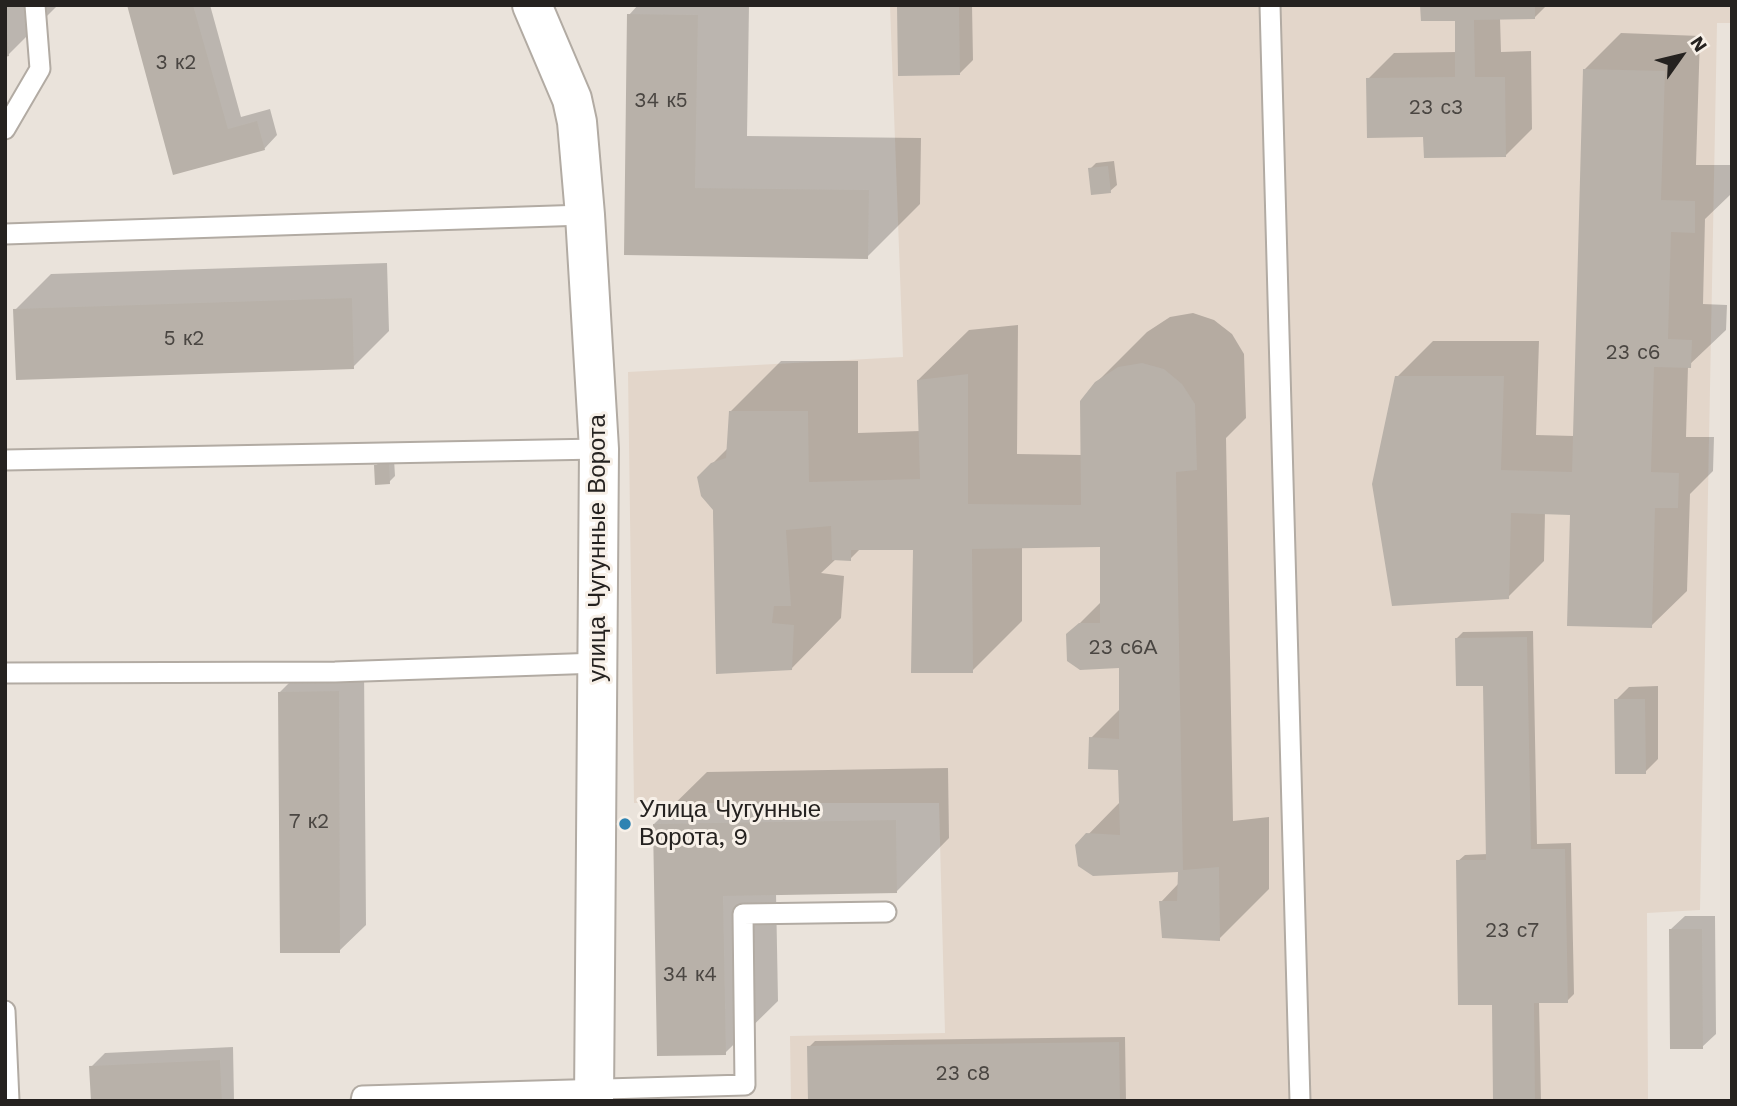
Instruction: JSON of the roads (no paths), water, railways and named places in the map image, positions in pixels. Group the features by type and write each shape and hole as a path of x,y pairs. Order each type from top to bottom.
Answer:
{"street":[{"name":"улица Чугунные Ворота","path":"532,5 572,99 577,122 599,449 594,1094"}],"lane":[{"path":"5,129 40,69 35,5"},
{"path":"1270,5 1300,1101"},
{"path":"5,234 585,215"},
{"path":"5,460 599,449"},
{"path":"5,673 335,672 599,663"},
{"path":"361,1101 362,1096 594,1094 745,1084 743,914 886,912"},
{"path":"5,1011 9,1101"}],"place":[{"name":"Улица Чугунные Ворота, 9","path":"625,824"}]}
